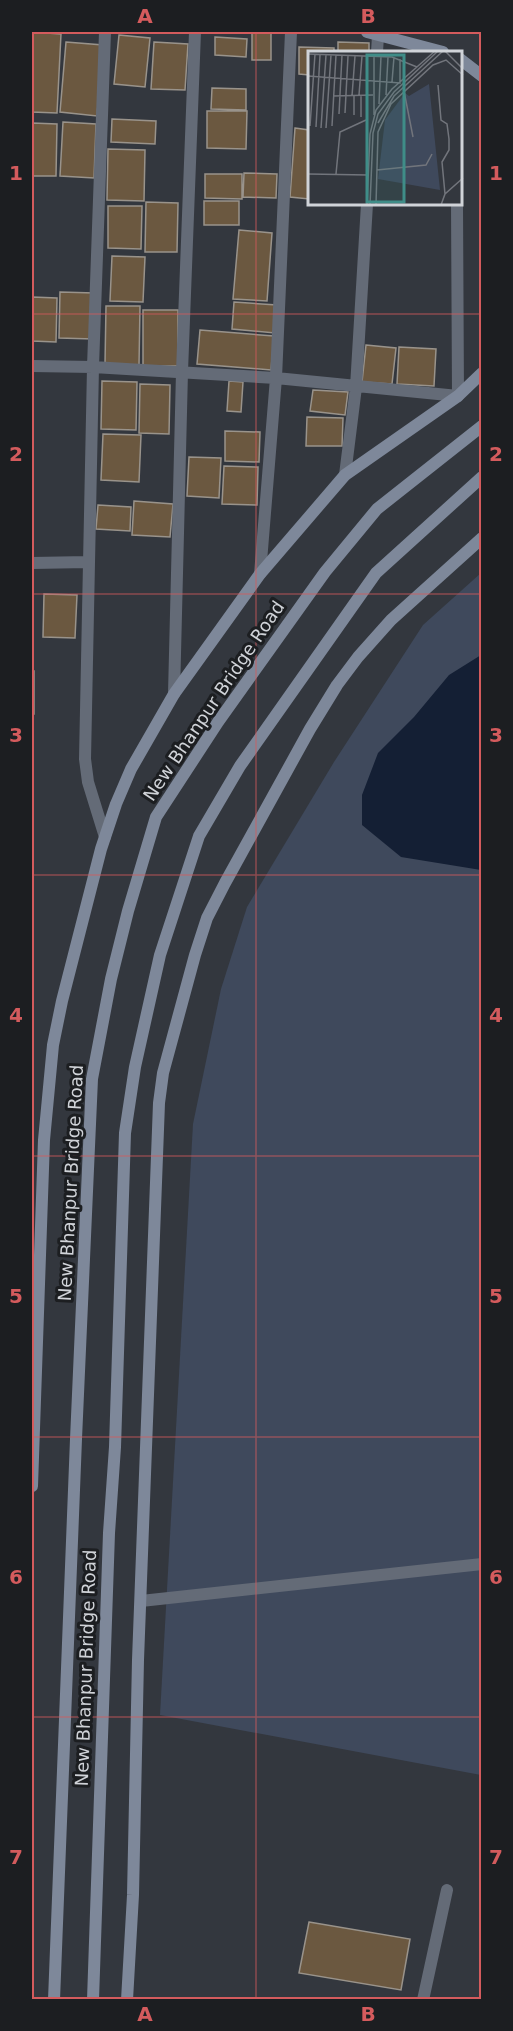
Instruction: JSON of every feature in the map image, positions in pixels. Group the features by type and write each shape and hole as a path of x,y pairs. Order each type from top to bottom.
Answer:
{"street":[{"path":"105,32 93,367 85,759 88,782 105,837"},
{"path":"174,694 182,372 195,32"},
{"path":"260,574 276,378 291,32"},
{"path":"377,51 379,34 439,51"},
{"path":"462,61 482,76"},
{"path":"345,475 356,387 367,206"},
{"path":"457,206 458,396"},
{"path":"32,366 93,367 276,378 458,396"},
{"path":"32,1486 44,1140 53,1045 64,990 116,804 131,769 174,694 260,574 345,475 458,396 482,373"},
{"name":"New Bhanpur Bridge Road","path":"54,2000 92,1079 111,979 128,911 156,818 218,722 325,572 377,510 482,426"},
{"name":"New Bhanpur Bridge Road","path":"93,2000 125,1133 135,1067 160,955 199,836 240,766 376,573 482,477"},
{"path":"127,2000 133,1895 159,1103 163,1073 207,918 310,729 337,685 391,620 482,538"},
{"path":"32,563 88,562"},
{"path":"141,1601 482,1564"},
{"path":"423,2000 447,1890"}],"shaded area":[{"path":"481,573 481,1775 160,1715 193,1124 221,989 247,907 334,762 423,625"},
{"path":"481,655 481,870 401,857 362,825 362,795 378,753 414,717 449,675"}],"building":[{"path":"32,32 61,34 57,113 32,112"},
{"path":"252,32 271,32 271,60 252,60"},
{"path":"119,35 150,38 145,87 114,84"},
{"path":"215,37 247,39 246,57 215,55"},
{"path":"66,42 103,45 97,116 60,112"},
{"path":"154,42 188,44 185,90 151,89"},
{"path":"338,42 369,43 369,51 338,51"},
{"path":"299,47 334,48 334,51 308,51 308,75 299,74"},
{"path":"212,88 246,89 246,110 211,109"},
{"path":"207,111 247,111 246,149 207,148"},
{"path":"112,119 156,121 155,144 111,142"},
{"path":"63,122 96,124 94,178 60,176"},
{"path":"32,123 57,124 56,176 32,176"},
{"path":"295,128 308,130 308,199 290,197"},
{"path":"108,149 145,150 144,201 107,200"},
{"path":"244,173 277,174 276,198 243,197"},
{"path":"205,174 242,174 242,199 205,198"},
{"path":"204,201 239,201 239,225 204,225"},
{"path":"146,202 178,203 177,252 145,252"},
{"path":"108,206 142,206 141,249 108,248"},
{"path":"239,230 272,233 267,301 233,299"},
{"path":"112,256 145,257 143,302 110,301"},
{"path":"60,292 94,293 93,339 59,338"},
{"path":"32,297 57,298 56,342 32,341"},
{"path":"234,302 277,305 275,333 232,329"},
{"path":"106,306 140,306 139,365 105,364"},
{"path":"143,310 178,310 178,366 143,366"},
{"path":"200,330 274,336 271,370 197,364"},
{"path":"366,345 396,348 392,384 362,382"},
{"path":"399,347 436,349 434,386 397,384"},
{"path":"102,381 137,382 136,430 101,429"},
{"path":"229,381 243,382 241,412 227,411"},
{"path":"140,384 170,385 169,434 139,433"},
{"path":"313,390 348,392 345,415 310,411"},
{"path":"307,417 343,418 342,446 306,446"},
{"path":"225,431 260,432 259,462 225,461"},
{"path":"103,434 141,435 139,482 101,480"},
{"path":"189,457 221,458 219,498 187,496"},
{"path":"224,466 258,467 257,505 222,504"},
{"path":"134,501 173,504 170,537 132,535"},
{"path":"98,505 131,507 130,531 96,529"},
{"path":"44,594 77,595 75,638 43,637"},
{"path":"32,671 34,671 34,714 32,714"},
{"path":"309,1922 410,1939 401,1990 299,1973"}]}
